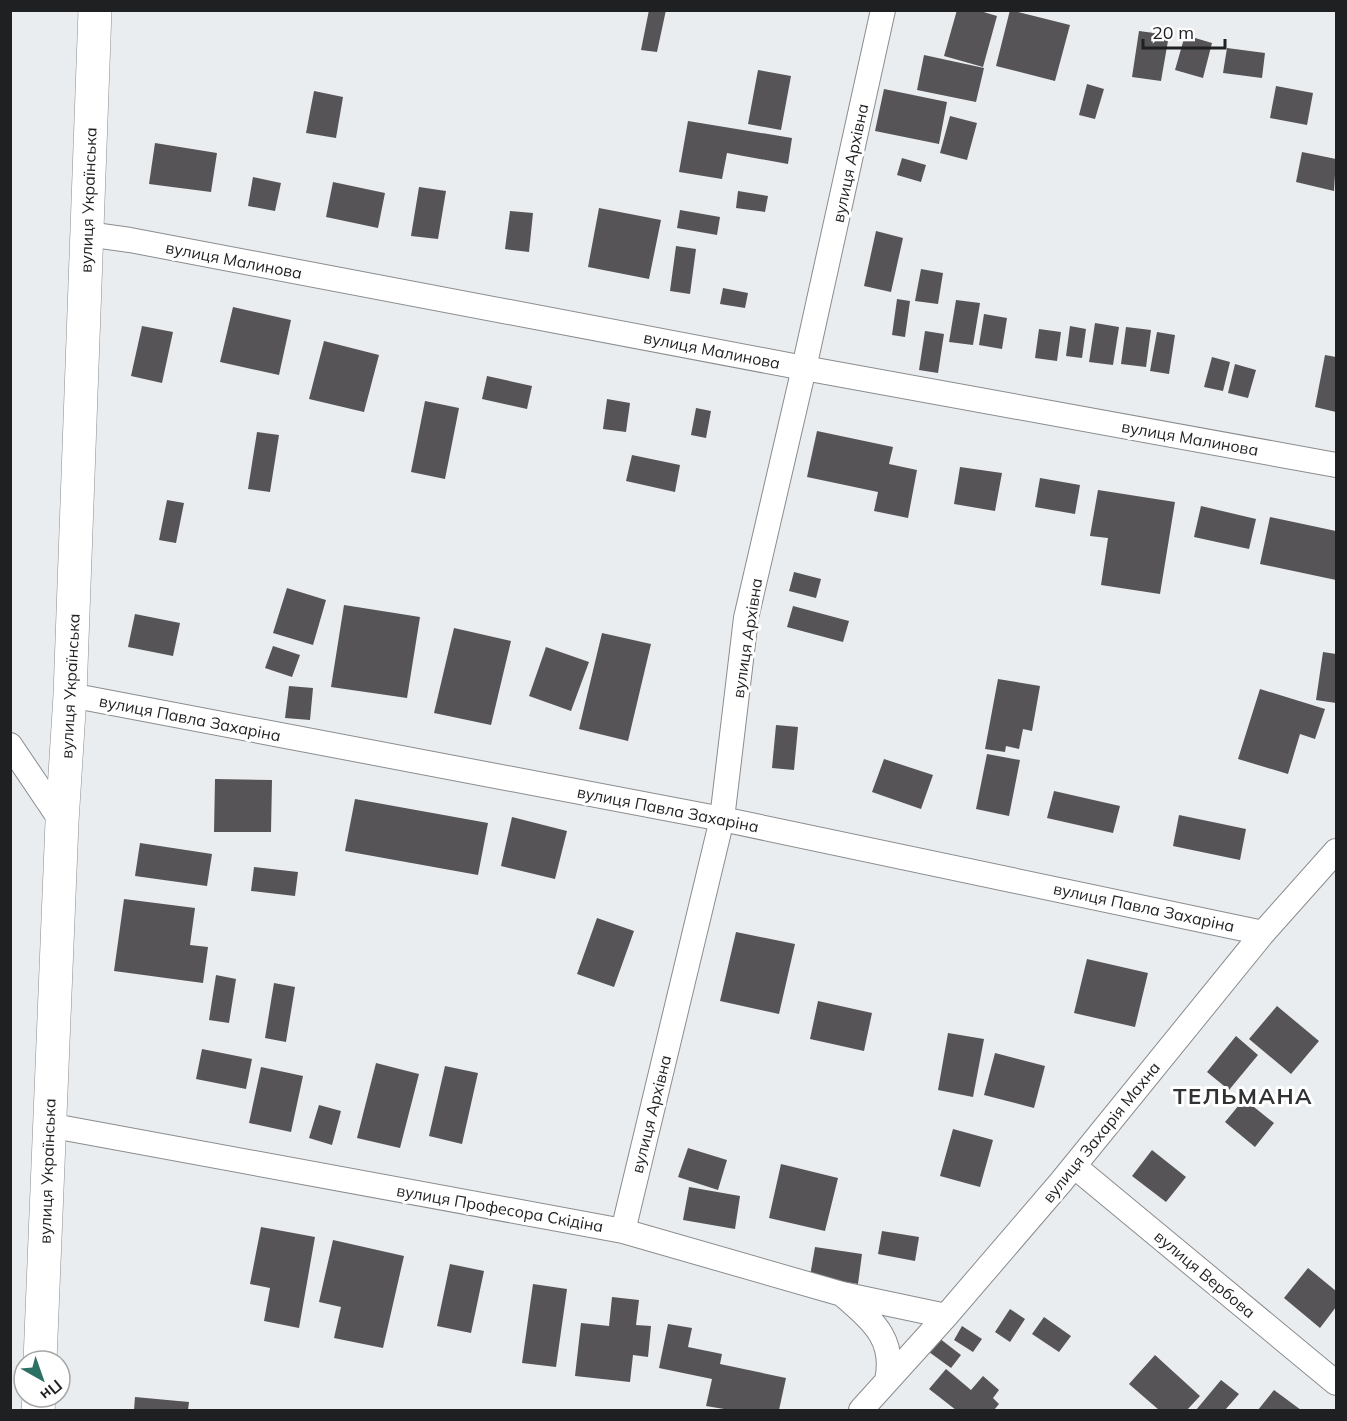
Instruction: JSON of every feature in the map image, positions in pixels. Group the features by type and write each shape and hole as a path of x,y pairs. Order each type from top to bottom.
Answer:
{"main road":[{"name":"вулиця Українська","path":"40,1349 48,1125 70,695 95,10"}],"street":[{"name":"вулиця Архівна","path":"623,1231 722,819 746,618 883,10"},
{"name":"вулиця Малинова","path":"87,234 130,240 804,368 1336,465"},
{"name":"вулиця Павла Захаріна","path":"70,695 722,819 1263,933"},
{"path":"10,746 62,822"},
{"name":"вулиця Захарія Махна","path":"861,1410 946,1316 1074,1166 1263,933 1336,851"},
{"name":"вулиця Професора Скідіна","path":"48,1125 623,1231 842,1294 946,1316"},
{"name":"вулиця Вербова","path":"1074,1166 1336,1383"},
{"path":"842,1294 883,1336 889,1350 890,1366 887,1382"}],"building":[{"path":"649,10 666,10 657,52 641,50"},
{"path":"957,10 977,10 997,16 983,67 944,56"},
{"path":"1010,10 1070,25 1055,81 996,66"},
{"path":"1139,31 1169,35 1161,81 1132,77"},
{"path":"1185,35 1212,43 1203,78 1175,70"},
{"path":"1227,48 1265,53 1262,78 1223,73"},
{"path":"924,55 984,68 976,102 917,90"},
{"path":"758,70 791,76 781,130 748,124"},
{"path":"1087,84 1104,89 1095,119 1079,115"},
{"path":"1276,86 1313,93 1307,125 1270,118"},
{"path":"884,89 947,102 939,144 875,131"},
{"path":"314,91 343,97 336,138 306,133"},
{"path":"950,116 977,123 967,160 940,153"},
{"path":"688,121 792,138 788,164 727,153 722,179 679,172"},
{"path":"155,143 217,153 211,192 149,184"},
{"path":"1302,152 1336,159 1334,191 1296,182"},
{"path":"902,158 926,165 921,182 897,175"},
{"path":"253,177 281,183 275,211 248,206"},
{"path":"333,182 385,193 378,228 326,217"},
{"path":"419,187 446,191 438,239 411,236"},
{"path":"738,191 768,196 765,212 736,208"},
{"path":"599,208 661,220 649,279 588,267"},
{"path":"680,210 720,217 717,235 677,228"},
{"path":"510,211 533,213 529,252 505,249"},
{"path":"876,231 903,238 891,292 864,286"},
{"path":"676,246 696,249 690,294 670,291"},
{"path":"921,269 943,273 938,304 915,301"},
{"path":"723,288 748,293 745,308 720,304"},
{"path":"897,299 910,301 905,337 892,335"},
{"path":"956,300 980,303 973,345 949,342"},
{"path":"233,307 291,320 279,375 220,362"},
{"path":"984,314 1007,318 1002,349 979,345"},
{"path":"1095,323 1119,327 1113,365 1089,362"},
{"path":"142,326 173,332 162,383 131,376"},
{"path":"1070,326 1086,329 1082,358 1066,356"},
{"path":"1126,327 1151,330 1146,367 1121,364"},
{"path":"1039,329 1061,332 1057,361 1035,358"},
{"path":"925,331 944,334 938,373 919,370"},
{"path":"1157,332 1175,335 1169,374 1150,371"},
{"path":"324,341 379,355 364,412 309,399"},
{"path":"1325,355 1336,357 1336,412 1315,407"},
{"path":"1212,357 1230,362 1223,391 1204,387"},
{"path":"1235,364 1256,370 1248,398 1228,393"},
{"path":"487,376 532,386 527,409 482,399"},
{"path":"607,399 630,403 626,432 603,429"},
{"path":"425,401 459,408 445,479 411,472"},
{"path":"696,408 711,411 706,438 691,435"},
{"path":"817,431 893,447 889,464 917,470 908,518 874,511 878,492 807,477"},
{"path":"257,432 279,435 270,492 248,489"},
{"path":"632,455 680,465 675,492 626,481"},
{"path":"960,467 1002,473 995,511 954,504"},
{"path":"1040,478 1080,485 1075,514 1035,507"},
{"path":"1098,490 1175,502 1160,594 1101,585 1108,538 1090,536"},
{"path":"167,500 184,503 176,543 159,540"},
{"path":"1201,506 1256,519 1249,549 1194,537"},
{"path":"1270,517 1336,531 1336,580 1260,564"},
{"path":"794,572 821,579 816,598 789,591"},
{"path":"287,588 326,600 313,645 273,633"},
{"path":"344,605 420,617 407,698 331,687"},
{"path":"793,606 849,621 843,642 787,627"},
{"path":"135,614 180,623 173,656 128,647"},
{"path":"454,628 511,641 491,725 434,713"},
{"path":"602,633 651,644 628,741 579,729"},
{"path":"273,646 300,655 292,677 265,668"},
{"path":"546,647 589,662 571,711 529,696"},
{"path":"1323,652 1336,654 1336,703 1316,700"},
{"path":"998,679 1040,686 1032,731 1023,729 1019,749 1006,746 1005,752 985,749"},
{"path":"289,686 313,688 310,720 285,718"},
{"path":"1260,689 1325,709 1315,739 1300,734 1288,774 1238,759"},
{"path":"776,725 798,727 794,770 772,768"},
{"path":"987,754 1020,760 1009,816 976,809"},
{"path":"884,759 933,775 921,809 872,792"},
{"path":"215,779 272,780 271,832 214,832"},
{"path":"1054,791 1120,806 1113,833 1047,818"},
{"path":"355,799 488,823 478,875 345,851"},
{"path":"1179,815 1246,829 1240,860 1173,846"},
{"path":"512,817 567,831 555,879 501,866"},
{"path":"140,843 212,854 207,886 135,876"},
{"path":"254,867 298,872 295,896 251,891"},
{"path":"124,899 195,908 190,945 208,947 203,983 114,971"},
{"path":"597,918 634,931 614,987 577,974"},
{"path":"736,932 795,944 779,1014 720,1001"},
{"path":"1087,959 1148,973 1135,1027 1074,1013"},
{"path":"216,975 236,979 229,1023 209,1020"},
{"path":"274,983 295,987 286,1042 265,1038"},
{"path":"818,1001 872,1013 864,1051 810,1039"},
{"path":"1277,1006 1319,1041 1291,1074 1249,1039"},
{"path":"948,1033 984,1039 973,1097 938,1090"},
{"path":"1236,1036 1258,1055 1229,1090 1207,1072"},
{"path":"202,1049 252,1059 246,1089 196,1079"},
{"path":"995,1053 1045,1066 1034,1108 984,1095"},
{"path":"376,1063 419,1074 400,1148 357,1138"},
{"path":"445,1066 478,1073 462,1144 429,1136"},
{"path":"261,1067 303,1076 291,1132 249,1123"},
{"path":"1244,1099 1274,1123 1255,1147 1225,1122"},
{"path":"319,1105 341,1111 332,1145 309,1138"},
{"path":"953,1129 993,1140 980,1187 940,1176"},
{"path":"688,1148 727,1160 718,1190 678,1177"},
{"path":"1152,1150 1186,1177 1166,1202 1132,1176"},
{"path":"781,1164 838,1178 825,1231 769,1218"},
{"path":"689,1187 740,1196 735,1229 683,1220"},
{"path":"261,1227 315,1237 299,1328 264,1321 270,1288 250,1284"},
{"path":"882,1231 919,1237 915,1261 878,1254"},
{"path":"333,1240 404,1256 383,1348 334,1338 341,1307 319,1302"},
{"path":"815,1247 862,1254 858,1284 810,1276"},
{"path":"450,1264 484,1271 471,1333 437,1326"},
{"path":"1308,1268 1336,1291 1336,1307 1320,1328 1284,1298"},
{"path":"533,1284 567,1289 556,1367 522,1363"},
{"path":"612,1297 639,1300 636,1325 651,1326 648,1357 633,1355 630,1382 575,1376 581,1323 609,1326"},
{"path":"1010,1309 1025,1319 1010,1342 995,1332"},
{"path":"1044,1317 1071,1336 1059,1352 1032,1334"},
{"path":"668,1324 692,1328 688,1347 722,1354 720,1364 786,1378 779,1410 730,1410 706,1406 712,1379 659,1368"},
{"path":"962,1326 982,1339 973,1352 954,1340"},
{"path":"939,1338 961,1355 951,1368 929,1352"},
{"path":"1155,1355 1200,1396 1187,1410 1159,1410 1129,1384"},
{"path":"946,1369 971,1390 983,1376 999,1390 993,1398 999,1404 994,1410 956,1410 929,1389"},
{"path":"1221,1380 1239,1394 1225,1410 1196,1410"},
{"path":"1274,1390 1301,1410 1258,1410"},
{"path":"135,1397 189,1402 188,1410 134,1410"}],"district":[{"name":"ТЕЛЬМАНА","path":"1243,1096"}]}
